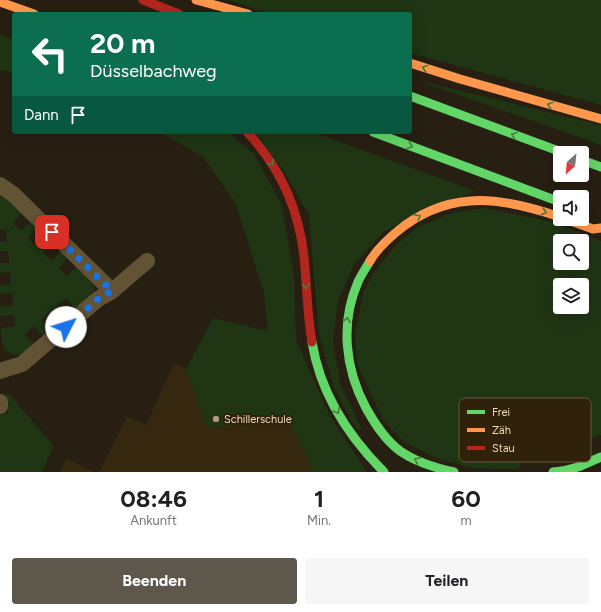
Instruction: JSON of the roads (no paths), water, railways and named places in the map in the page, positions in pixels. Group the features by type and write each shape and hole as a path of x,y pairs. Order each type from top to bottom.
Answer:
{"main road":[{"path":"143,0 174,12"},
{"path":"196,0 241,12"},
{"path":"0,2 28,12"},
{"path":"412,64 460,80 601,119"},
{"path":"412,97 553,149"},
{"path":"249,134 275,168 295,212 304,256 307,306 313,350 326,391 337,412 362,450 384,472"},
{"path":"378,134 553,199"},
{"path":"589,163 601,167"},
{"path":"454,472 423,463 400,450 381,432 362,402 351,375 347,359 346,336 349,310 360,279 370,261 381,246 394,233 407,223 440,206 467,200 495,201 533,208 553,215"},
{"path":"585,226 593,229 601,228"},
{"path":"591,461 601,457"},
{"path":"560,472 590,462"}],"street":[{"path":"0,185 13,194 112,291"},
{"path":"0,371 22,364 98,299 112,291 147,261"}],"place":[{"name":"Schillerschule","path":"216,419"}]}
